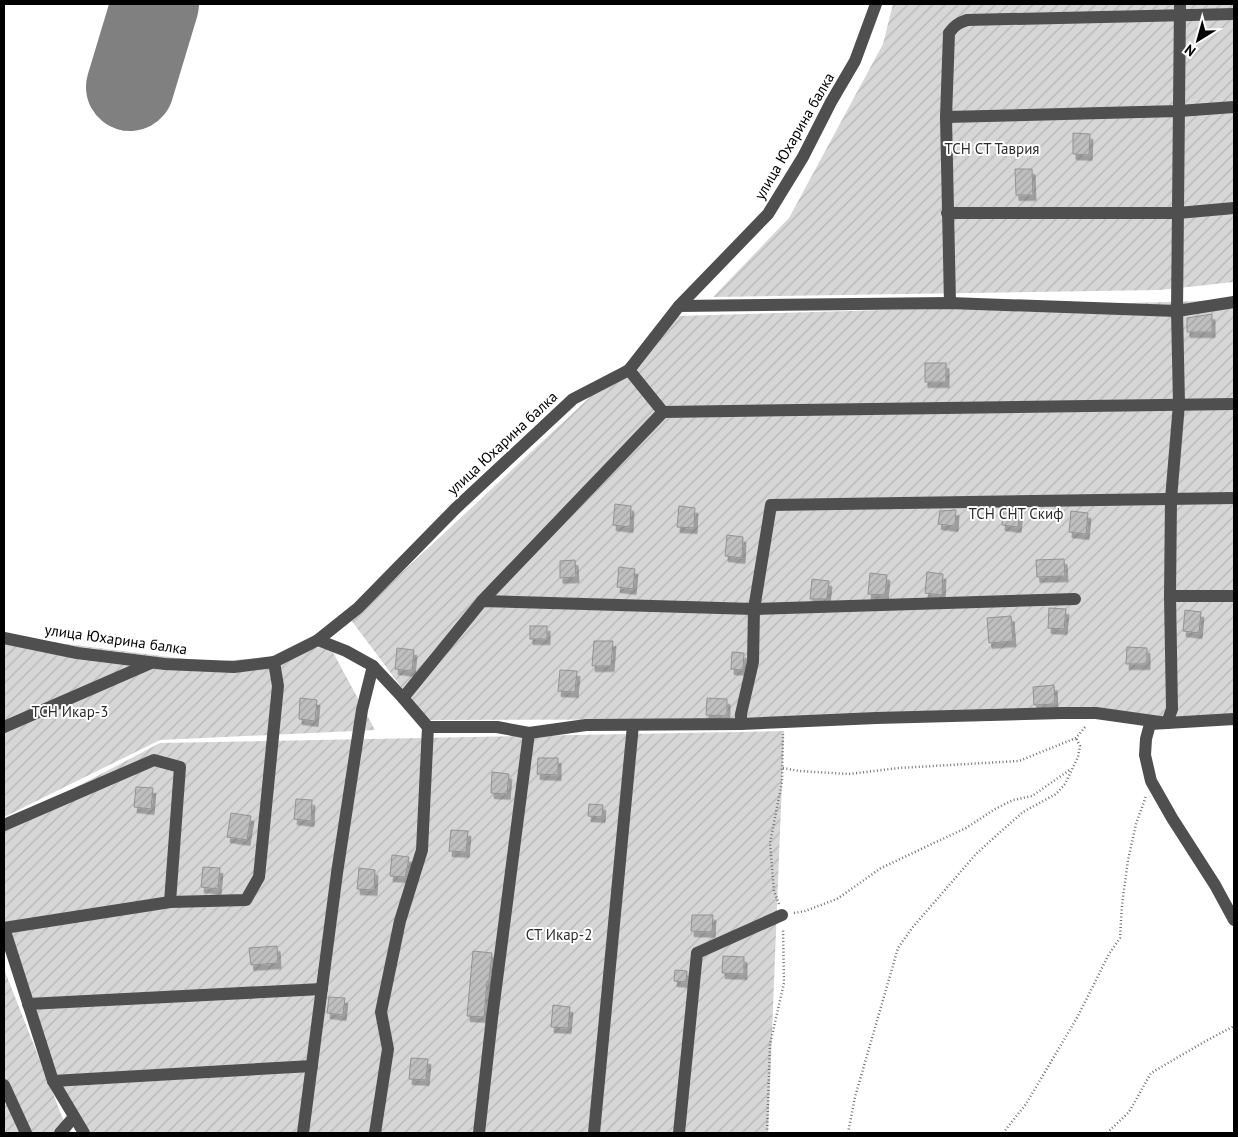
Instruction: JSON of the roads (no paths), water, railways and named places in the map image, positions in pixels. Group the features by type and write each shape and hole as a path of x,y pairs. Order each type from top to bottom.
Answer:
{"street":[{"name":"улица Юхарина балка","path":"4,638 77,652 165,664 234,667 274,662 318,640 358,608 455,509 573,398 629,370 679,306 768,214 803,157 831,102 855,61 876,4"},
{"path":"950,303 946,117 949,33 953,27 959,22 967,20 1179,10 1234,14"},
{"path":"1167,723 1172,709 1171,499 1179,404 1177,311 1179,10"},
{"path":"946,117 1179,111 1234,107"},
{"path":"948,213 1178,213 1234,208"},
{"path":"679,306 950,303 1177,311 1234,302"},
{"path":"629,370 663,412"},
{"path":"403,698 482,601 663,412 1234,404"},
{"path":"741,724 741,714 753,662 754,609 771,505 1234,498"},
{"path":"1170,596 1234,596"},
{"path":"482,601 754,609 1075,599"},
{"path":"318,640 346,651 373,666 428,727 422,850 400,921 381,1012 388,1049 375,1133"},
{"path":"4,727 152,662"},
{"path":"84,1133 53,1081 4,928 170,902 246,900 259,877 278,686 274,662"},
{"path":"303,1133 337,873 362,710 373,666"},
{"path":"428,727 497,727 529,733 586,726 741,724 975,715 1096,713 1167,723"},
{"path":"1234,719 1150,724 1146,739 1145,755 1151,781 1234,920"},
{"path":"594,1133 632,725"},
{"path":"478,1133 529,733"},
{"path":"4,825 154,760 180,767 170,902"},
{"path":"679,1133 697,953 782,915"},
{"path":"28,1004 322,989"},
{"path":"53,1081 312,1066"},
{"path":"4,1085 26,1133"},
{"path":"60,1133 74,1117"}],"park label":[{"name":"ТСН СТ Таврия","path":"992,148"},
{"name":"ТСН СНТ Скиф","path":"1016,513"},
{"name":"ТСН Икар-3","path":"70,711"},
{"name":"СТ Икар-2","path":"559,934"}]}
